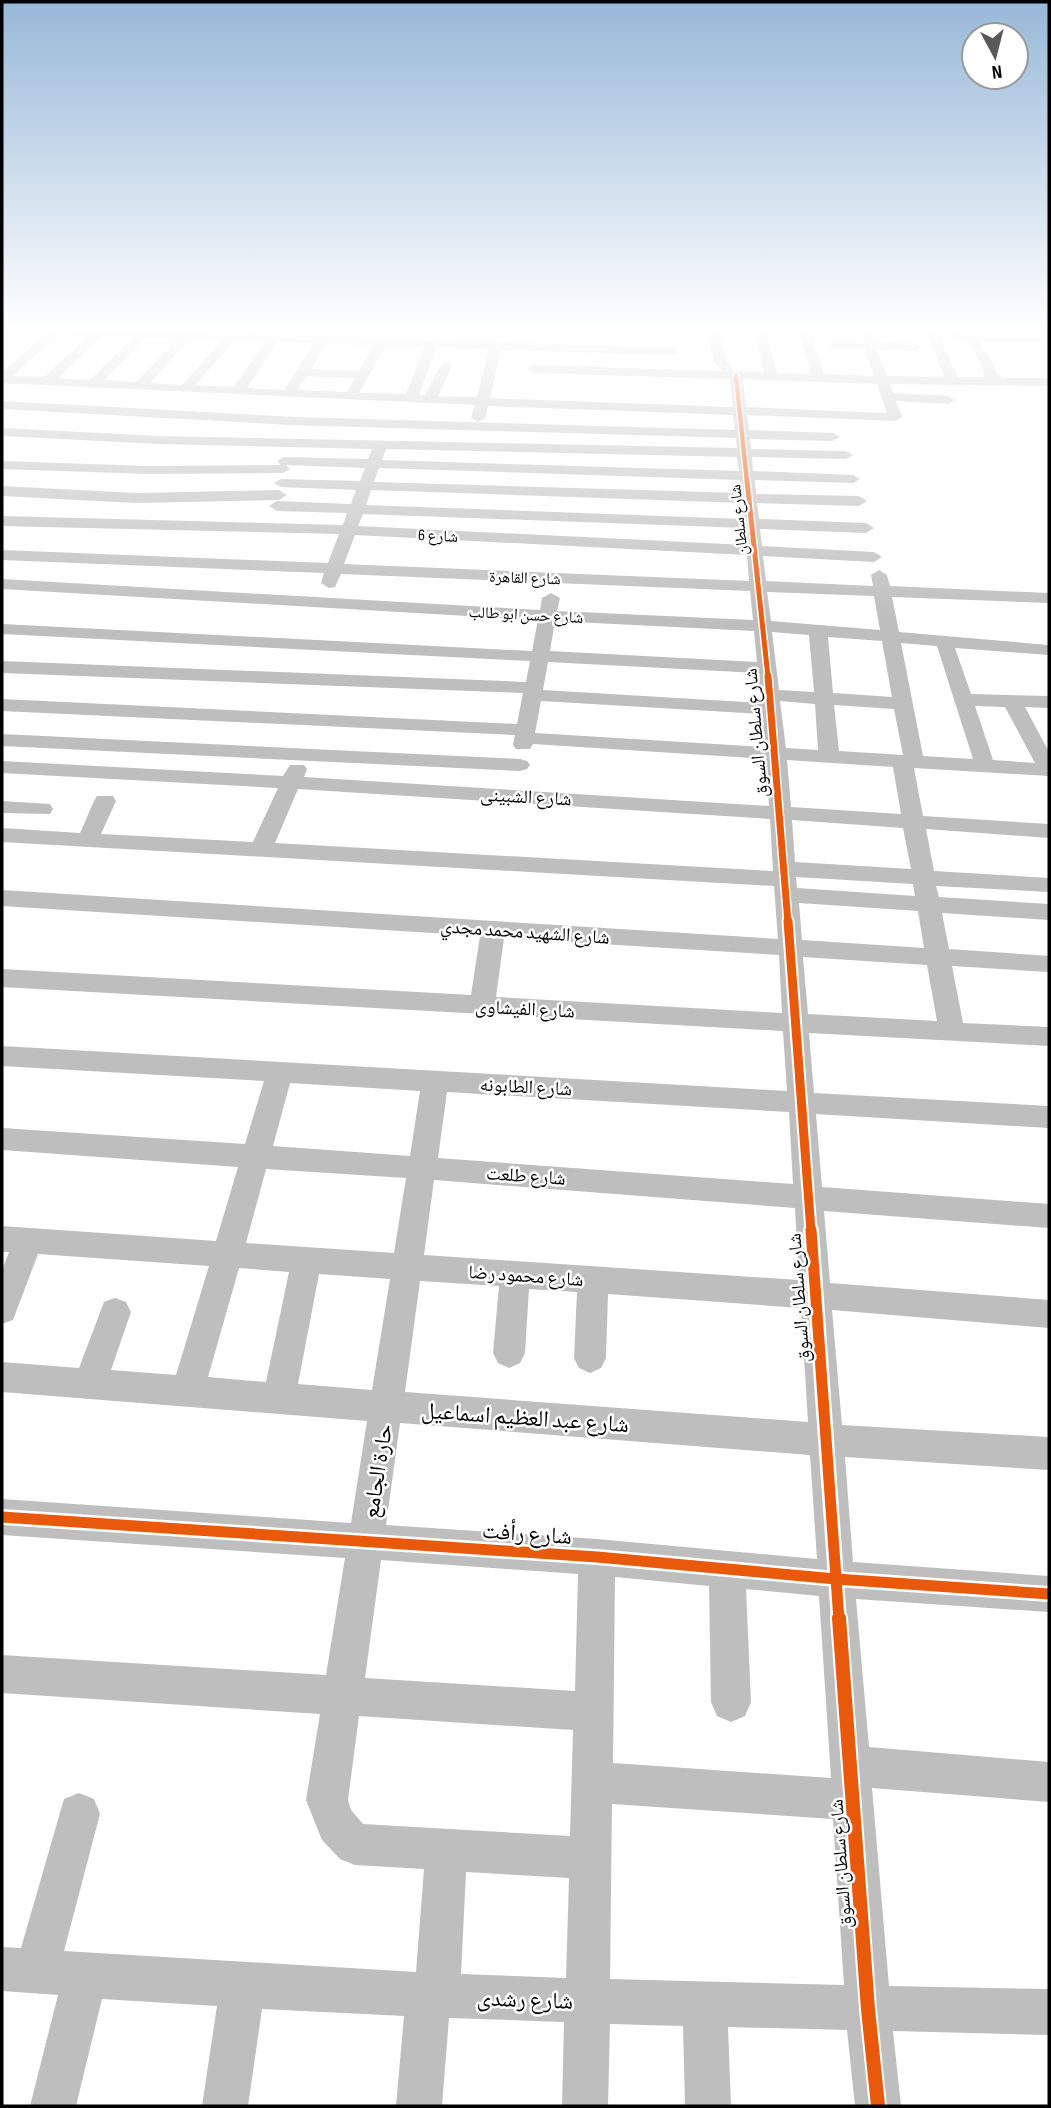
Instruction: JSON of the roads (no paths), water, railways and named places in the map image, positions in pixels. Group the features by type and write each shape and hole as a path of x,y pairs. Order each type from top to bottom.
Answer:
{"street":[{"path":"2,466 45,425"},
{"path":"96,454 116,425"},
{"path":"274,547 289,425"},
{"path":"319,604 350,530 388,425"},
{"path":"429,425 841,437"},
{"path":"514,795 548,615 555,560 554,494 548,449 549,425"},
{"path":"642,582 644,425"},
{"name":"شارع سلطان","path":"742,425 759,586"},
{"path":"840,425 883,592 904,704 913,820 952,1032"},
{"path":"444,573 461,513 477,427"},
{"path":"2,432 104,439 846,455"},
{"path":"2,740 48,669 118,546 160,440"},
{"path":"222,457 225,442"},
{"path":"2,491 136,498 281,482 374,464 853,479"},
{"path":"2,466 148,470 281,482 554,494 859,501"},
{"path":"281,482 358,509 866,528"},
{"name":"شارع 6","path":"2,521 118,546 274,547 350,530 444,573 555,560 642,582 755,551 874,557"},
{"name":"شارع القاهرة","path":"2,555 118,546 274,547 335,569 444,573 555,560 642,582 1049,598"},
{"name":"شارع حسن ابو طالب","path":"2,584 355,606 444,573 548,615 642,582 763,626 1049,650"},
{"name":"شارع سلطان السوق","path":"759,586 776,753 868,2009 878,2106"},
{"path":"261,849 304,754 355,606"},
{"path":"2,629 540,656 824,699 904,704"},
{"path":"818,630 829,756"},
{"path":"944,641 985,766"},
{"path":"2,667 48,669 325,699 526,734 1049,770"},
{"path":"2,705 533,692 769,691"},
{"path":"963,700 1049,702"},
{"path":"1012,702 1049,770"},
{"path":"2,740 520,765"},
{"name":"شارع الشبينى","path":"2,767 514,795 1049,831"},
{"path":"88,839 105,801"},
{"path":"2,807 42,809"},
{"path":"2,835 785,881 923,877 1049,885"},
{"path":"785,881 928,904 1049,912"},
{"name":"شارع الشهيد محمد مجدي","path":"2,898 1049,964"},
{"path":"482,1006 493,929"},
{"name":"شارع الفيشاوى","path":"2,978 1049,1037"},
{"name":"شارع الطابونه","path":"2,1056 1049,1117"},
{"path":"188,1391 280,1072"},
{"name":"حارة الجامع","path":"435,1081 327,1800 331,1819 341,1834 355,1844 589,1857"},
{"name":"شارع طلعت","path":"2,1139 808,1196 1049,1216"},
{"path":"2,1310 15,1240"},
{"name":"شارع محمود رضا","path":"15,1240 815,1295 1049,1314"},
{"path":"279,1398 307,1260"},
{"path":"509,1353 516,1274"},
{"path":"590,1358 593,1280"},
{"path":"90,1384 115,1312"},
{"name":"شارع عبد العظيم اسماعيل","path":"2,1377 826,1440 1049,1453"},
{"name":"شارع رأفت","path":"2,1517 597,1557 836,1579 1049,1594"},
{"path":"584,2106 597,1557"},
{"path":"727,1569 731,1702"},
{"path":"2,1674 593,1712"},
{"path":"591,1782 1049,1782"},
{"path":"19,1970 79,1814"},
{"path":"419,2106 433,1995 446,1849"},
{"name":"شارع رشدى","path":"19,1970 433,1995 705,2006 1049,2012"},
{"path":"53,2106 85,1976"},
{"path":"225,2106 243,1985"},
{"path":"705,2006 708,2106"}]}
